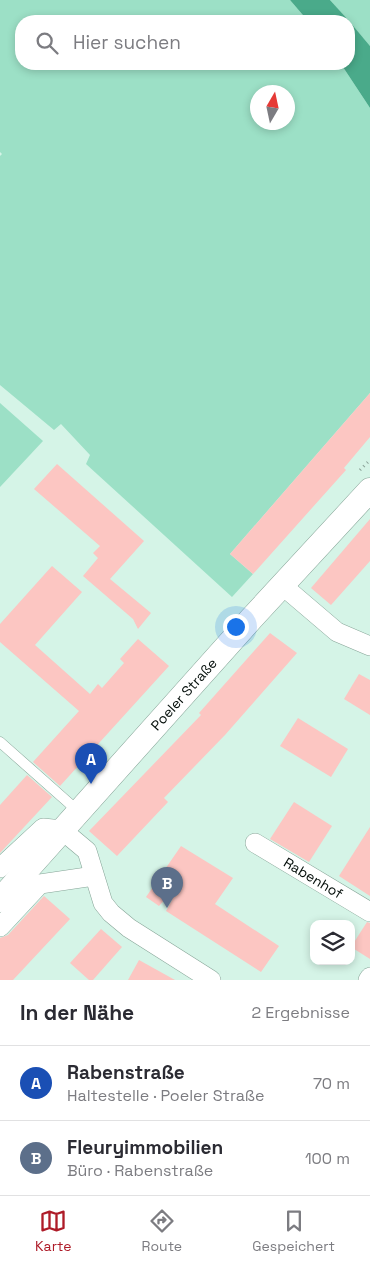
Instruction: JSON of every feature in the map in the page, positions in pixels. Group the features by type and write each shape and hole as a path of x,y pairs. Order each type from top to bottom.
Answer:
{"street":[{"name":"Poeler Straße","path":"0,900 5,869 62,830 370,490"},
{"path":"283,586 337,632 370,646"},
{"path":"62,830 88,851 103,903 111,913 128,928 211,980"},
{"name":"Rabenhof","path":"255,843 370,912"},
{"path":"0,927 40,884 94,876"}],"lane":[{"path":"0,742 78,812"}],"shaded area":[{"path":"0,0 290,0 303,15 15,15 15,70 345,70 370,108 370,393 230,554 253,574 232,597 86,464 90,455 61,424 54,430 0,385 0,156 2,154 0,152"},
{"path":"290,0 330,0 344,15 303,15"},
{"path":"330,0 370,0 370,46 355,29 355,15 343,15"},
{"path":"355,28 370,46 370,108 345,70 355,70"},
{"path":"0,403 43,441 0,487"}],"building":[{"path":"370,393 370,437 344,468 346,470 253,574 230,554"},
{"path":"57,464 144,541 110,579 151,613 138,629 133,619 83,576 98,558 93,553 100,546 34,489"},
{"path":"370,519 370,561 331,605 311,588"},
{"path":"52,566 82,592 35,645 90,694 98,684 102,688 124,663 120,659 138,639 169,666 60,786 33,762 79,711 0,642 0,624"},
{"path":"270,633 297,653 225,735 164,798 168,802 117,856 89,831 201,715 199,713"},
{"path":"359,674 370,680 370,715 344,699"},
{"path":"298,718 348,749 331,777 280,746"},
{"path":"27,775 52,797 0,853 0,805"},
{"path":"294,802 332,826 309,862 270,839"},
{"path":"370,827 370,896 339,876"},
{"path":"181,846 233,878 215,904 279,946 261,972 166,911 172,900 167,897 159,906 146,897"},
{"path":"44,896 70,919 13,980 0,980 0,938 8,935"},
{"path":"367,922 370,923 370,959 355,950 355,941"},
{"path":"101,929 122,947 93,980 89,980 70,963"},
{"path":"139,960 175,980 128,980"}],"place":[{"name":"Rabenstraße","path":"91,784"},
{"name":"Fleuryimmobilien","path":"167,908"}]}
